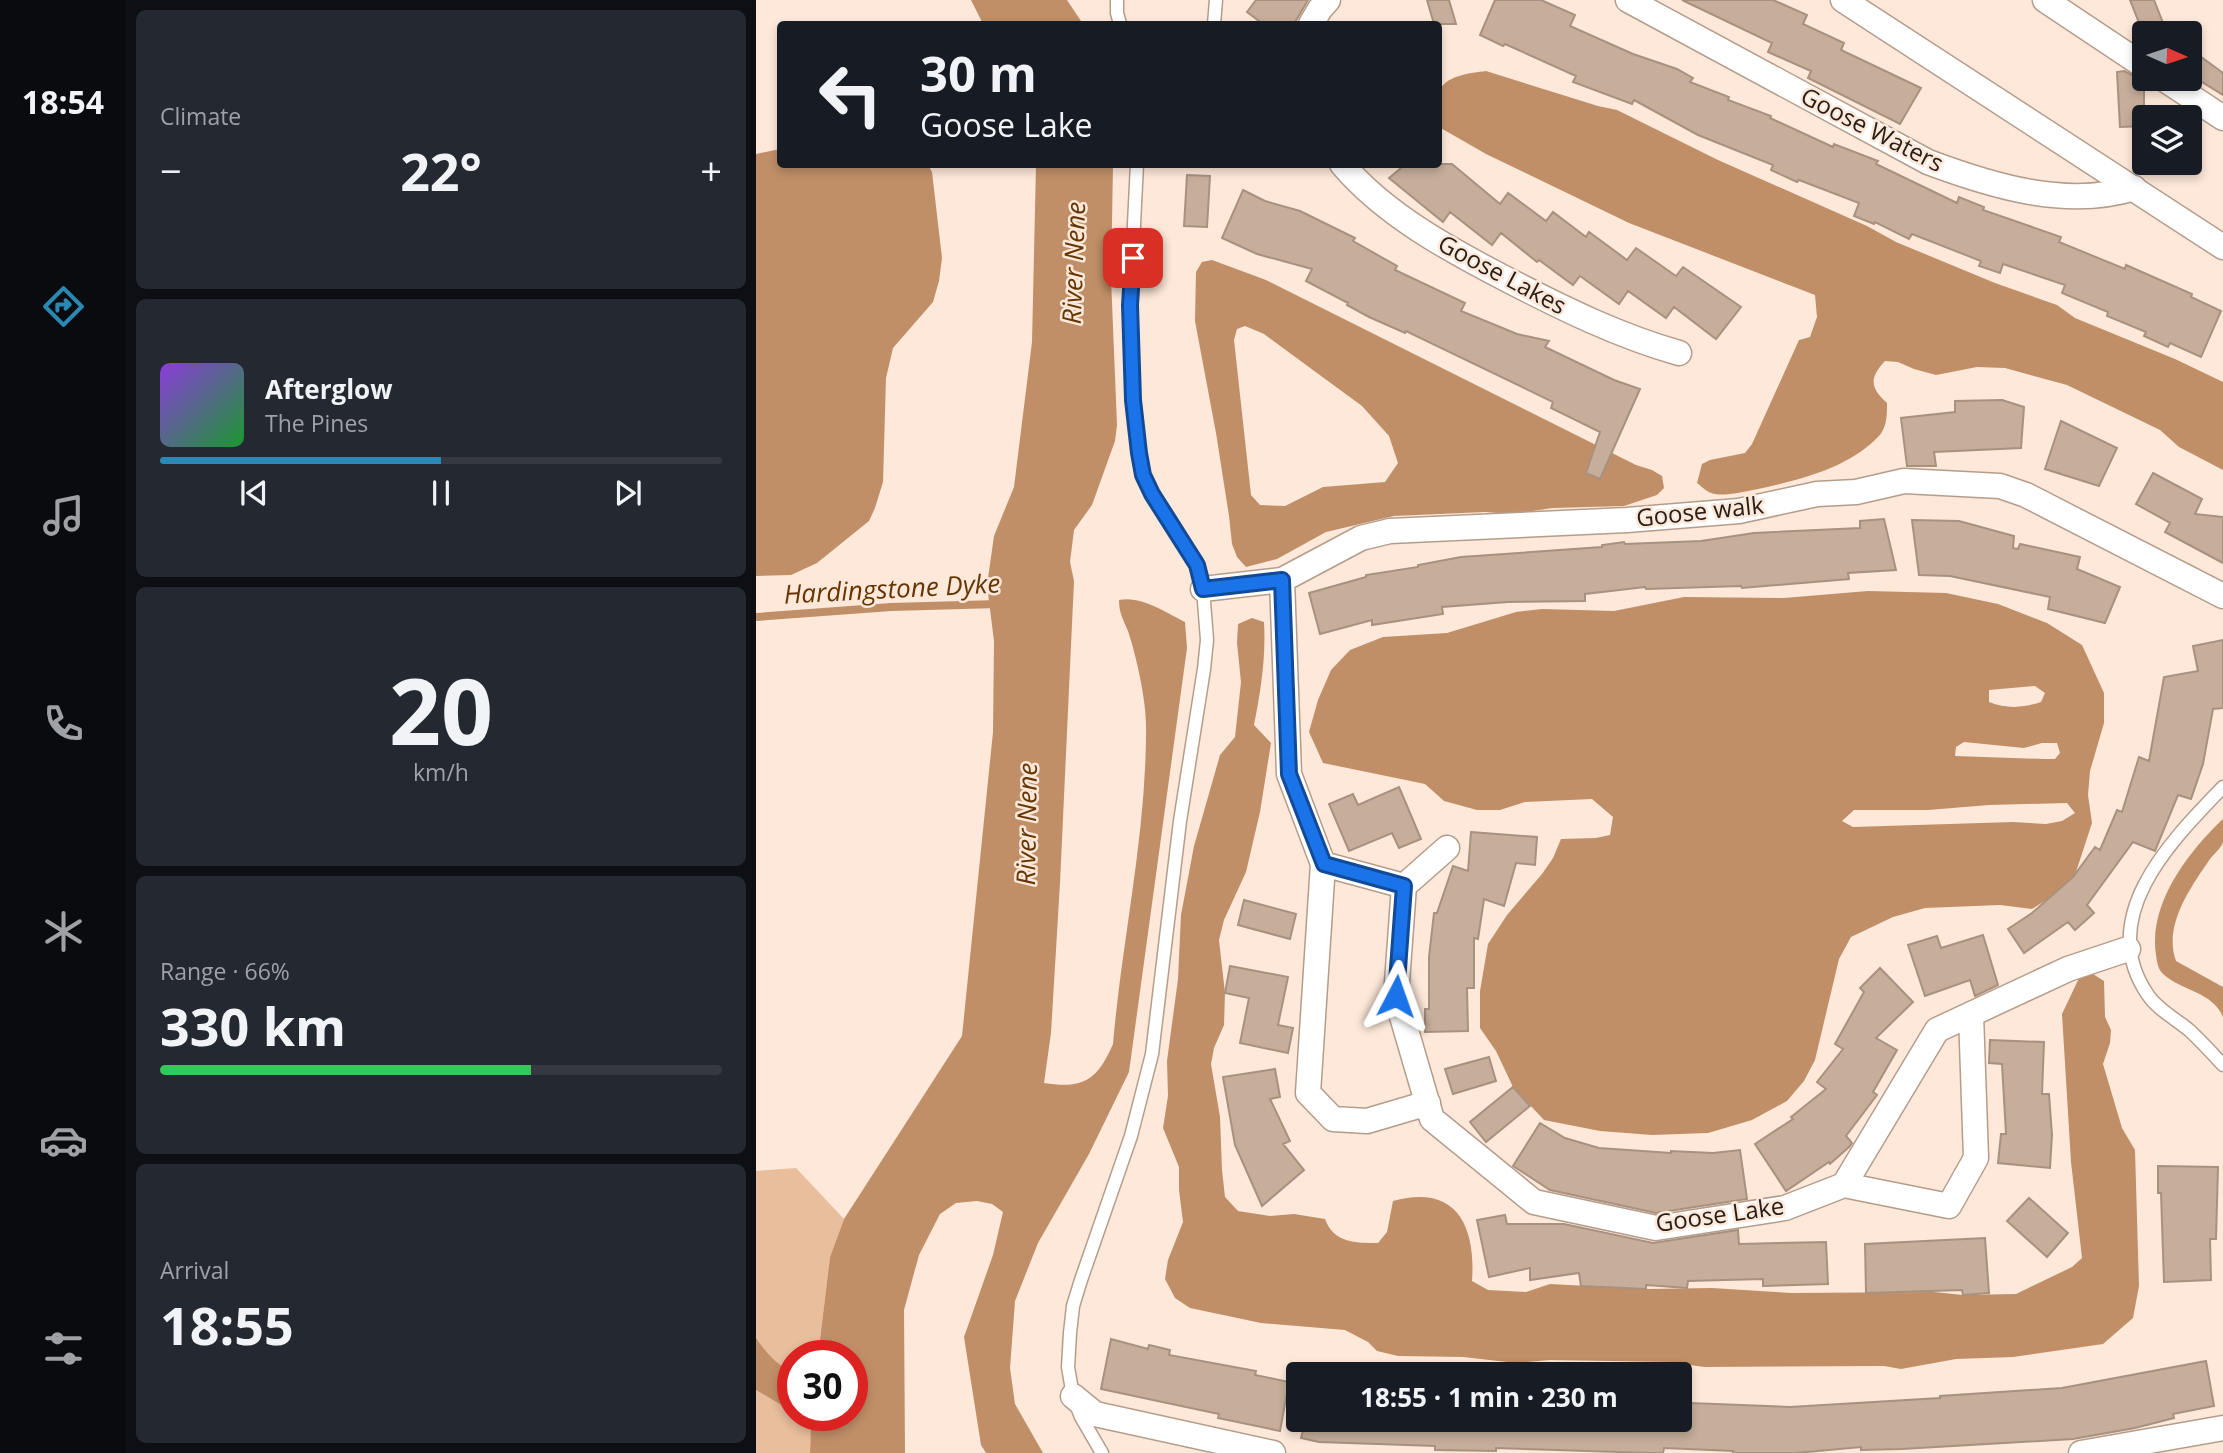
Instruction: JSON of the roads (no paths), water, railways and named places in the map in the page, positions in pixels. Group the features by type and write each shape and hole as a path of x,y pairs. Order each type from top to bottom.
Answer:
{"street":[{"path":"1313,21 1328,0"},
{"name":"Goose Waters","path":"1628,0 1939,166 1973,179 2011,188 2086,197 2114,194 2134,188"},
{"path":"1843,0 2223,247"},
{"path":"2059,4 2132,56"},
{"path":"2182,91 2223,118"},
{"name":"Goose Lakes","path":"1346,168 1396,214 1475,263 1603,328 1679,353"},
{"name":"Goose walk","path":"1203,589 1282,580 1361,538 1390,531 1740,512 1817,494 1856,492 1904,481 2000,486 2026,495 2223,596"},
{"path":"1282,580 1289,774 1324,864 1308,1093 1333,1119 1367,1121 1427,1103"},
{"path":"1324,864 1404,886 1447,848"},
{"name":"Goose Lake","path":"1404,886 1396,996 1432,1119 1534,1202 1656,1228 1785,1208 1844,1185"},
{"path":"1971,1014 1976,1158 1949,1206 1844,1185 1937,1030 1971,1014 2068,969 2129,949"},
{"path":"1073,1396 1095,1414 1273,1453"},
{"path":"2081,1453 2223,1427"}],"lane":[{"path":"1117,0 1116,13 1119,21"},
{"path":"1214,21 1216,0"},
{"path":"1102,1453 1081,1417 1073,1396 1068,1367 1073,1306 1131,1136 1152,1054 1180,821 1207,640 1203,589 1197,565 1152,494 1143,475 1139,453 1133,400 1130,305 1137,168"},
{"path":"2223,787 2167,849 2145,883 2130,924 2129,949 2136,972 2149,997 2189,1030 2223,1065"}],"water":[{"path":"971,0 1067,0 1081,21 982,21"},
{"path":"1486,71 1617,110 1896,242 1995,283 2057,305 2075,318 2223,382 2223,470 2179,447 2160,430 2067,385 2005,368 1977,367 1936,375 1898,362 1885,361 1876,373 1874,383 1877,392 1887,403 1886,422 1883,431 1864,449 1819,473 1786,483 1729,494 1708,491 1697,483 1702,464 1745,453 1752,444 1799,340 1810,337 1817,317 1815,295 1629,223 1486,154 1442,129 1442,86 1453,78"},
{"path":"777,150 777,168 930,168 942,258 933,302 893,348 886,378 883,482 869,521 817,563 791,575 756,576 756,154"},
{"name":"River Nene","path":"1036,168 1113,168 1111,278 1117,425 1115,441 1092,505 1074,530 1070,562 1074,581 1060,883 1051,1033 1044,1083 1069,1085 1087,1080 1101,1067 1113,1044 1143,805 1146,725 1140,677 1119,600 1145,602 1185,622 1187,648 1129,1072 1089,1154 1038,1243 1015,1301 1010,1368 1015,1404 1043,1453 986,1453 981,1445 964,1337 993,1255 1003,1212 992,1204 977,1201 956,1203 940,1214 919,1255 904,1310 905,1453 810,1453 811,1431 868,1431 868,1340 820,1340 830,1257 844,1219 962,1036 993,732 994,641 987,585 994,536 1014,487 1032,342"},
{"path":"1212,260 1266,280 1636,465 1652,470 1662,476 1664,488 1657,495 1624,506 1553,508 1511,514 1485,512 1394,516 1326,532 1277,559 1246,567 1237,557 1232,544 1216,433 1195,321 1196,272 1202,262","holes":["1245,326 1264,334 1362,406 1389,436 1398,463 1385,482 1323,487 1285,506 1260,505 1251,495 1234,340 1237,329"]},
{"path":"1868,591 1946,593 1998,604 2047,623 2082,645 2104,693 2104,723 2090,771 2088,795 2092,823 2074,878 2059,892 2032,909 2000,905 1925,908 1893,917 1851,937 1839,959 1815,1060 1804,1081 1787,1101 1752,1120 1708,1133 1652,1135 1600,1131 1544,1120 1513,1087 1496,1051 1480,1028 1480,991 1488,944 1507,915 1542,874 1561,839 1610,835 1613,817 1592,799 1525,802 1500,810 1477,810 1444,801 1425,784 1323,763 1309,732 1318,700 1331,670 1350,650 1383,637 1447,633 1516,612 1542,609 1614,611 1684,597 1784,598","holes":["2035,686 2045,693 2041,702 2015,707 1989,702 1989,690","1964,742 2024,748 2042,743 2057,743 2060,753 2055,759 1955,756 1956,747","2067,803 2075,813 2062,821 2046,824 2013,822 1853,827 1842,821 1854,810 1928,810"]},
{"path":"1252,618 1264,622 1262,674 1254,725 1271,743 1260,812 1246,872 1224,920 1219,940 1225,993 1224,1025 1214,1048 1211,1064 1220,1117 1225,1197 1238,1211 1270,1216 1294,1214 1325,1219 1334,1233 1346,1240 1378,1243 1387,1232 1393,1201 1415,1197 1432,1198 1447,1204 1458,1214 1470,1242 1472,1281 1488,1290 1526,1292 1550,1284 1792,1293 2016,1294 2072,1267 2082,1258 2071,1162 2062,1014 2080,976 2093,974 2104,981 2105,1017 2111,1030 2103,1064 2122,1128 2135,1150 2139,1286 2133,1318 2103,1344 2013,1357 1956,1359 1901,1369 1884,1366 1704,1367 1692,1365 1692,1362 1507,1362 1463,1357 1398,1356 1377,1351 1368,1342 1345,1330 1261,1323 1190,1308 1175,1298 1165,1279 1168,1260 1183,1222 1179,1167 1163,1128 1168,1096 1167,1061 1178,979 1181,915 1194,846 1220,755 1235,737 1241,682 1238,624"},
{"path":"2223,819 2223,842 2181,907 2173,934 2173,947 2176,961 2223,987 2223,1017 2212,1002 2161,972 2155,936 2164,898 2173,880 2197,847"},
{"path":"756,1338 777,1362 777,1402 756,1390"}],"waterway":[{"name":"Hardingstone Dyke","path":"756,617 891,607 998,604"}]}
